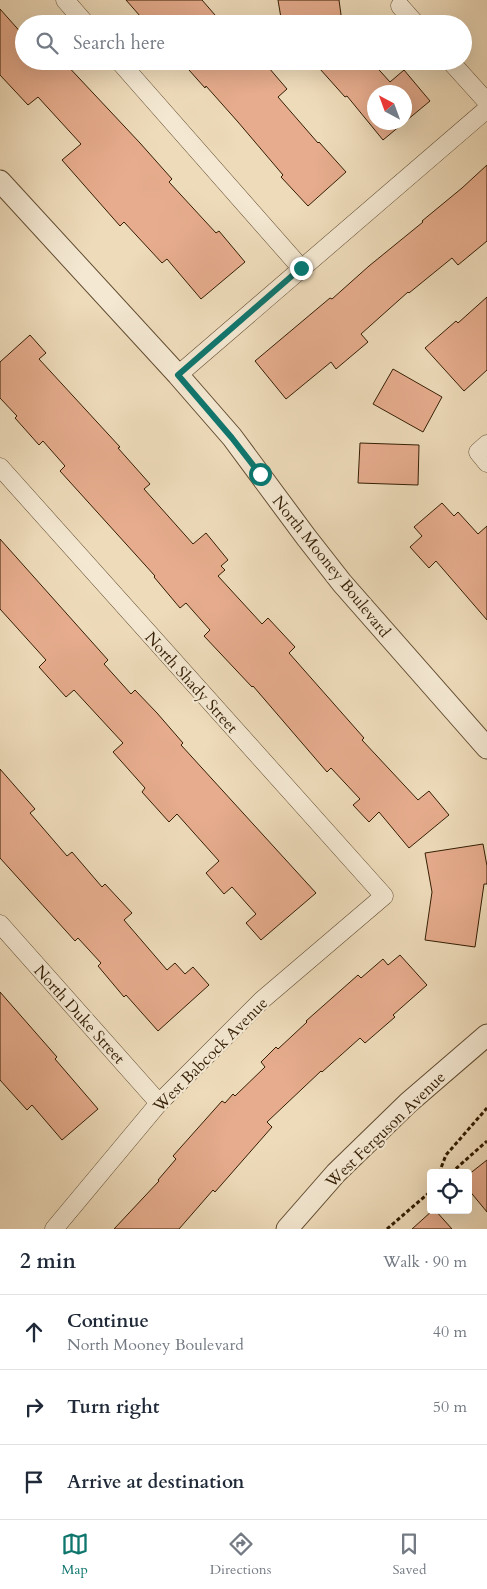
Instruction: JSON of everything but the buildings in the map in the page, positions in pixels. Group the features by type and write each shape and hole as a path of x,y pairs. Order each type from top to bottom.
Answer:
{"street":[{"path":"65,0 78,15"},
{"path":"400,6 408,15"},
{"path":"127,70 301,268"},
{"path":"458,70 487,102"},
{"path":"178,375 487,109"},
{"name":"North Mooney Boulevard","path":"0,181 178,375 232,438 342,583 487,748"},
{"name":"North Shady Street","path":"0,467 384,896"},
{"name":"West Babcock Avenue","path":"54,1229 159,1103 262,1000 384,896"},
{"name":"North Duke Street","path":"0,924 159,1103"},
{"name":"West Ferguson Avenue","path":"287,1229 336,1173 408,1103 487,1035"}],"path":[{"path":"441,1169 446,1155 487,1108"},
{"path":"456,1169 487,1141"},
{"path":"387,1229 427,1194"}],"route":[{"path":"260,474 178,375 301,268"}]}
